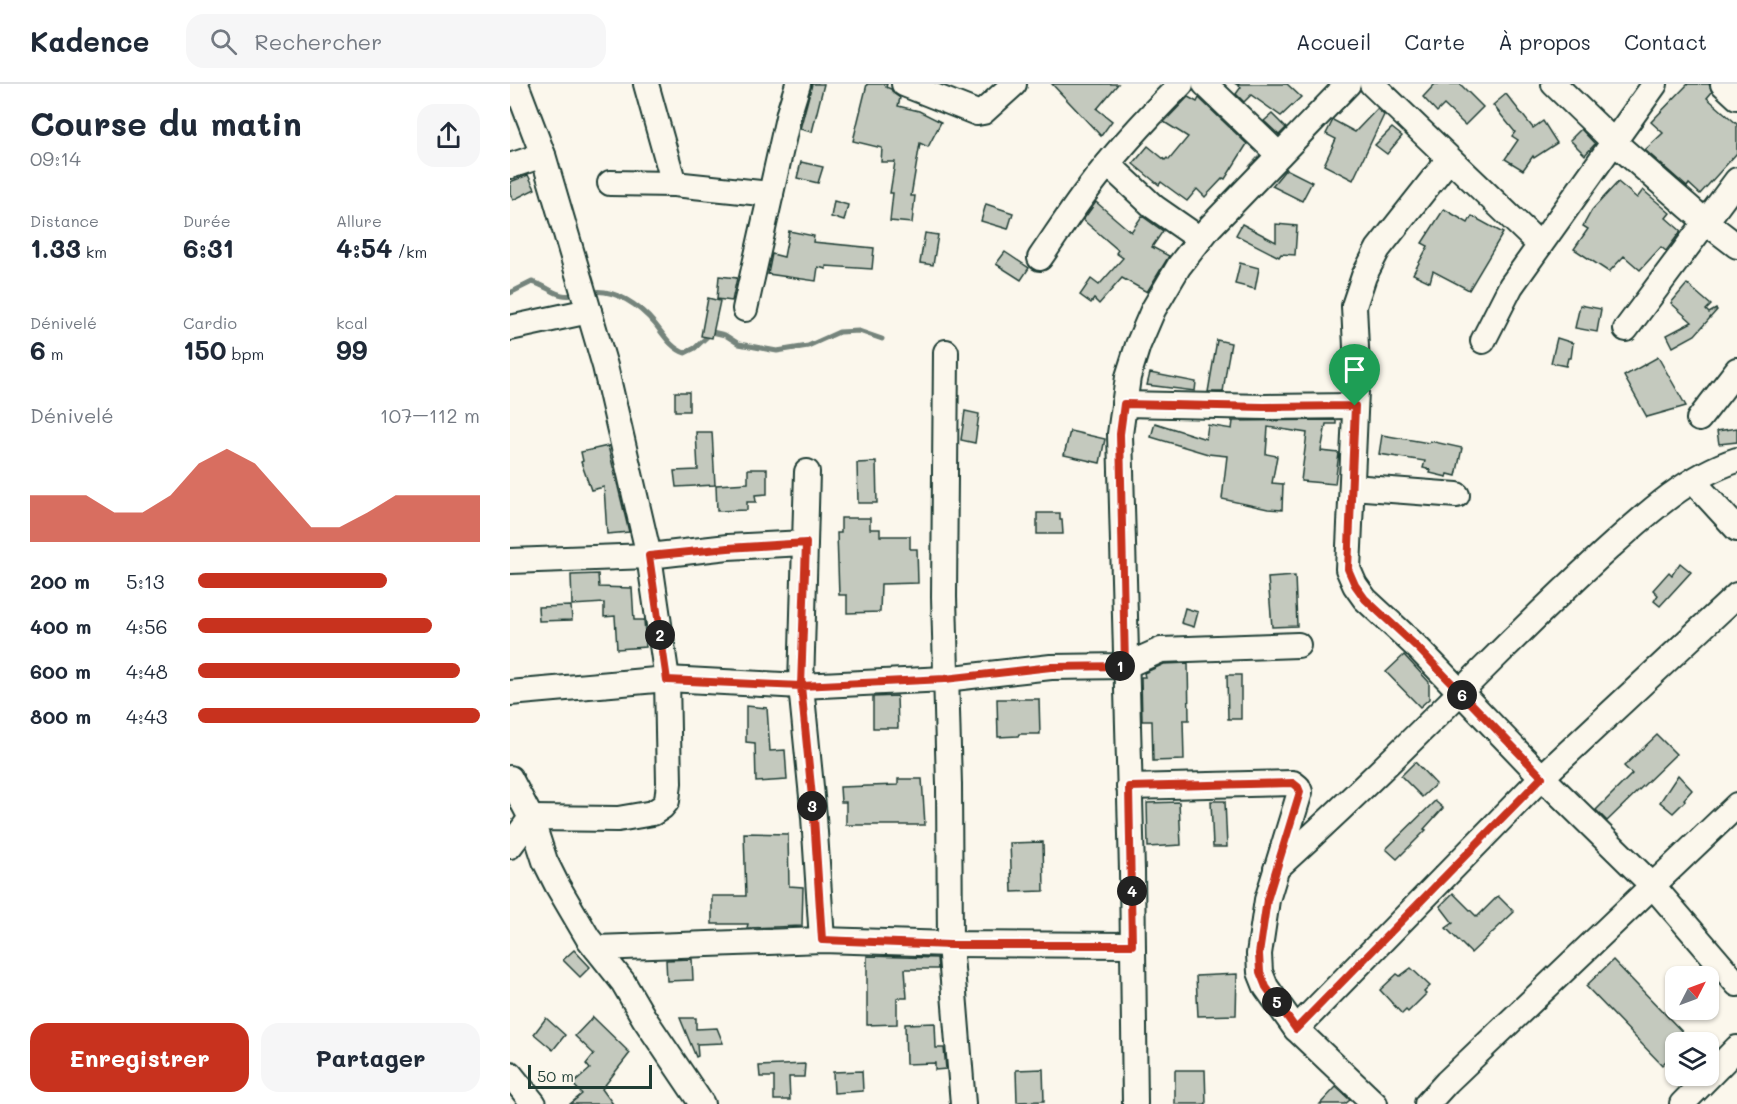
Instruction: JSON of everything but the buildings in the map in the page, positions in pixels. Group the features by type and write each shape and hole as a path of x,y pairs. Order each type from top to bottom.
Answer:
{"street":[{"path":"516,84 543,155 605,366 649,556 667,680 669,783 667,801 662,807 653,813 618,819 531,818"},
{"path":"646,84 674,184"},
{"path":"745,309 789,113 798,84"},
{"path":"904,84 977,113 983,112 1014,84"},
{"path":"1040,258 1108,164 1139,126 1181,84"},
{"path":"1204,84 1279,155"},
{"path":"1135,1104 1120,434 1128,377 1149,319 1179,266 1209,228 1348,84"},
{"path":"1372,84 1540,245"},
{"path":"1554,84 1614,142 1707,223 1737,246"},
{"path":"1483,341 1511,286 1655,84"},
{"path":"1723,84 1737,97"},
{"path":"510,166 543,155"},
{"path":"1449,159 1378,249 1364,276 1354,306 1357,368 1348,569 1365,599 1418,648 1542,777 1653,886 1737,984"},
{"path":"1108,164 1154,207 1200,239"},
{"path":"1626,329 1737,180"},
{"path":"610,183 674,184 771,194"},
{"path":"510,328 589,311"},
{"path":"946,352 945,679 949,785 950,945 963,1104"},
{"path":"1699,419 1737,370"},
{"path":"1124,404 1355,406"},
{"path":"1276,869 1460,693 1548,604 1642,518 1693,481 1721,465 1737,460"},
{"path":"807,472 801,686 814,817 822,940"},
{"path":"1693,481 1737,529"},
{"path":"1352,487 1457,495"},
{"path":"510,561 649,556 806,543"},
{"path":"1296,1029 1542,777 1737,595"},
{"path":"510,693 667,680 801,686 945,679 1051,667 1125,666 1161,650 1298,645"},
{"path":"510,778 531,818 545,861 557,885 596,948 623,982 644,1018 702,1104"},
{"path":"1129,787 1293,783 1298,787 1300,792 1267,900 1259,954 1260,972 1266,987 1296,1029 1375,1104"},
{"path":"1427,1104 1447,1082 1737,805"},
{"path":"510,846 531,818"},
{"path":"596,948 822,940 950,945 1132,945"},
{"path":"1682,1104 1737,1048"},
{"path":"510,1074 534,1104"}],"waterway":[{"path":"1251,167 1265,152"},
{"path":"510,293 532,282 559,294 579,294"},
{"path":"591,292 609,293 634,305 649,317 672,345 685,353 695,348 712,332 725,335 739,344 777,351 808,346 839,332 859,331 882,339"}],"route":[{"path":"1355,406 1124,404 1120,434 1125,666 1051,667 945,679 801,686 667,680 649,556 806,543 801,686 814,817 822,940 950,945 1132,945 1129,787 1293,783 1300,792 1267,900 1259,954 1260,972 1266,987 1296,1029 1542,777 1418,648 1365,599 1355,585 1348,569 1355,406"}]}
